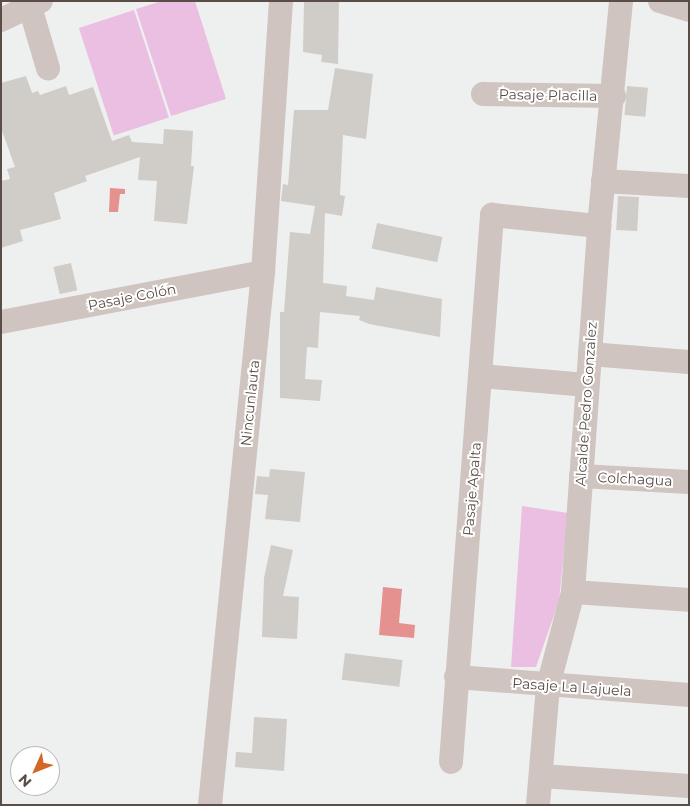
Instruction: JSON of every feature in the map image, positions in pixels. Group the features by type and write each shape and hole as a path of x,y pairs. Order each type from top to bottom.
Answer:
{"street":[{"name":"Nincunlauta","path":"210,805 263,272 280,1"},
{"name":"Alcalde Pedro Gonzalez","path":"538,805 548,686 573,592 599,226 614,96 621,1"},
{"path":"660,1 689,10"},
{"path":"1,20 35,4 48,68"},
{"name":"Pasaje Placilla","path":"483,94 614,96"},
{"path":"603,181 689,186"},
{"name":"Pasaje Apalta","path":"451,762 492,215 599,226"},
{"name":"Pasaje Colón","path":"1,322 263,272"},
{"path":"590,354 689,362"},
{"path":"481,376 587,386"},
{"name":"Colchagua","path":"581,476 689,482"},
{"path":"573,592 689,600"},
{"name":"Pasaje La Lajuela","path":"456,676 548,686 689,695"},
{"path":"541,776 689,786"}],"shaded area":[{"path":"162,1 195,1 226,99 171,116 136,9"},
{"path":"134,10 169,117 114,135 79,28"},
{"path":"110,188 125,189 125,194 120,194 118,212 109,212"},
{"path":"522,506 568,513 559,601 536,667 511,667"},
{"path":"383,587 402,589 399,623 415,625 414,638 379,635"}],"building":[{"path":"304,1 339,1 338,64 321,62 322,55 303,52"},
{"path":"335,68 373,74 366,139 343,135 340,195 345,196 342,216 325,213 323,283 347,286 346,296 374,300 376,287 442,299 440,337 369,324 359,320 360,316 320,312 318,348 307,347 305,379 322,380 320,401 280,398 280,312 284,312 290,232 310,234 315,206 281,201 283,184 288,185 294,110 328,110"},
{"path":"26,76 32,93 38,91 40,95 66,86 69,95 93,87 112,141 129,135 132,142 163,144 164,129 193,131 191,166 194,166 187,224 154,221 157,181 138,180 140,157 85,176 87,181 54,193 61,219 20,230 23,241 1,248 1,181 10,179 7,169 15,167 1,128 1,83"},
{"path":"627,86 648,88 645,117 624,115"},
{"path":"618,196 639,197 637,231 616,230"},
{"path":"377,223 443,237 437,262 372,248"},
{"path":"71,263 77,290 60,294 53,267"},
{"path":"270,469 305,472 300,522 265,519 268,495 255,494 257,476 269,477"},
{"path":"271,545 293,550 283,596 299,597 297,639 262,637 264,578"},
{"path":"345,653 403,660 399,687 342,680"},
{"path":"254,717 287,719 284,771 235,767 236,752 252,753"}]}
